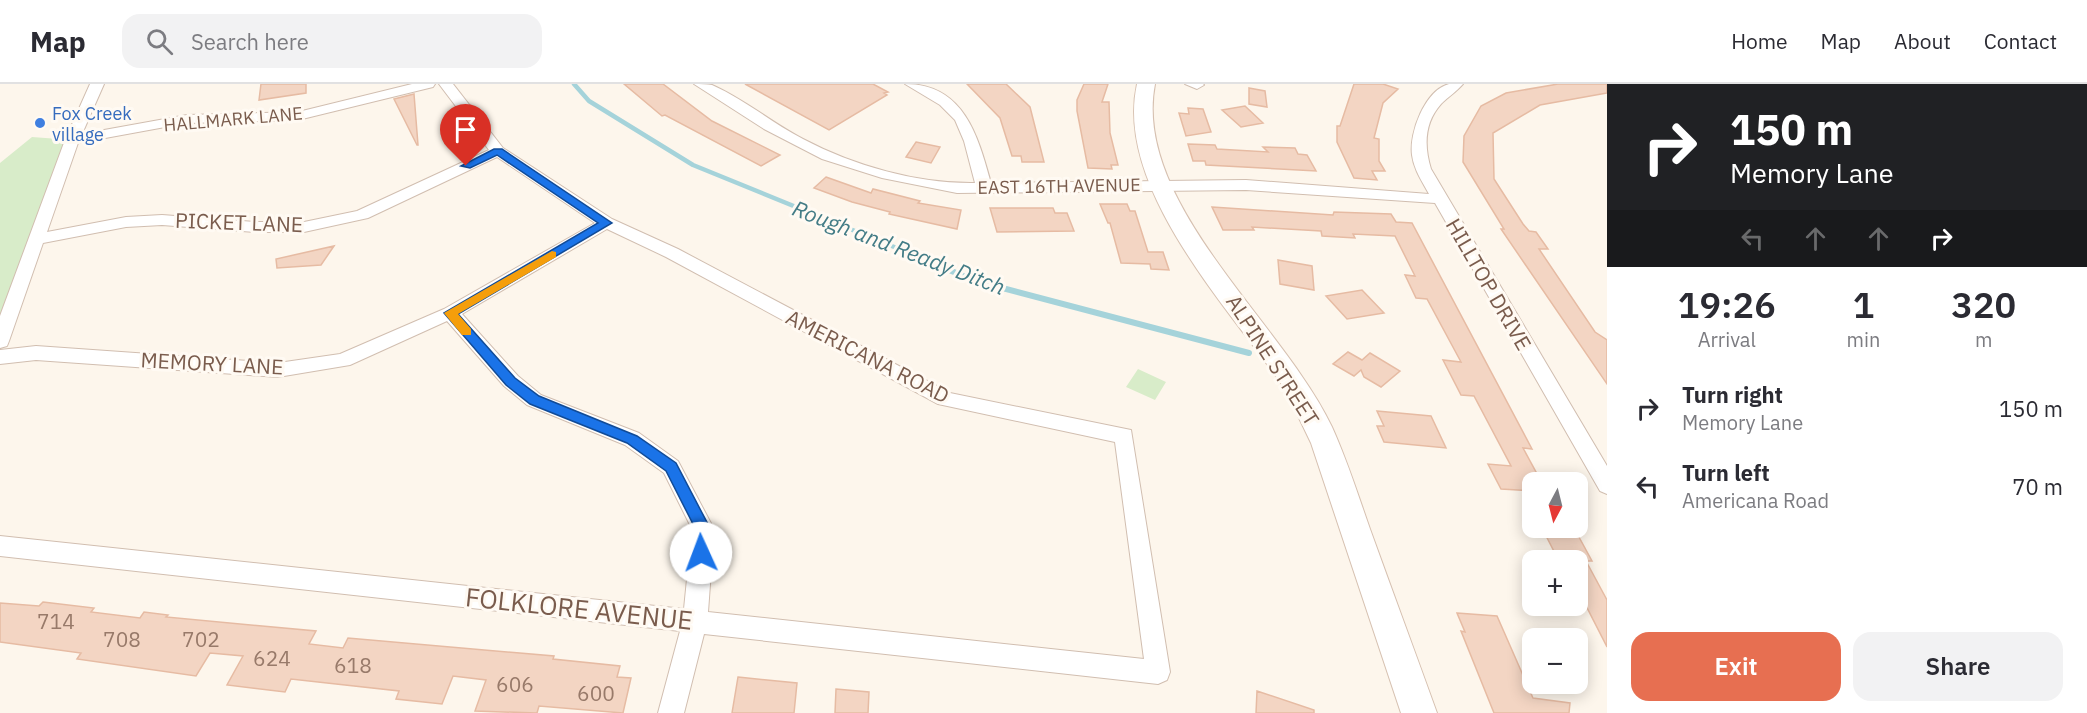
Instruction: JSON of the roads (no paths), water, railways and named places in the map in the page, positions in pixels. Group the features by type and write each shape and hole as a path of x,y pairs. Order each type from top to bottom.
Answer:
{"street":[{"path":"0,340 72,140 97,84"},
{"name":"HALLMARK LANE","path":"72,140 187,119 298,116 428,84"},
{"name":"AMERICANA ROAD","path":"446,84 498,151 606,223 672,253 945,399 1124,436 1158,672"},
{"name":"EAST 16TH AVENUE","path":"700,84 812,149 839,160 930,184 957,188 1246,185 1439,199"},
{"path":"912,84 945,102 968,128 984,187"},
{"name":"ALPINE STREET","path":"1146,84 1143,116 1145,143 1159,185 1186,230 1294,383 1326,443 1419,713"},
{"name":"HILLTOP DRIVE","path":"1456,84 1437,98 1424,116 1418,138 1421,162 1439,199 1607,485"},
{"name":"PICKET LANE","path":"38,239 126,222 162,220 255,227 304,226 362,215 498,151"},
{"name":"MEMORY LANE","path":"0,357 36,353 278,370 343,360 450,313 606,223"},
{"path":"450,313 511,381 534,400 632,440 671,467 703,530 695,620 671,713"},
{"name":"FOLKLORE AVENUE","path":"0,546 1158,672"}],"waterway":[{"name":"Rough and Ready Ditch","path":"574,84 589,101 693,165 904,251"},
{"name":"Rough and Ready Ditch","path":"900,250 976,281 1249,353"}],"place":[{"name":"Fox Creek village","path":"40,123"}]}
